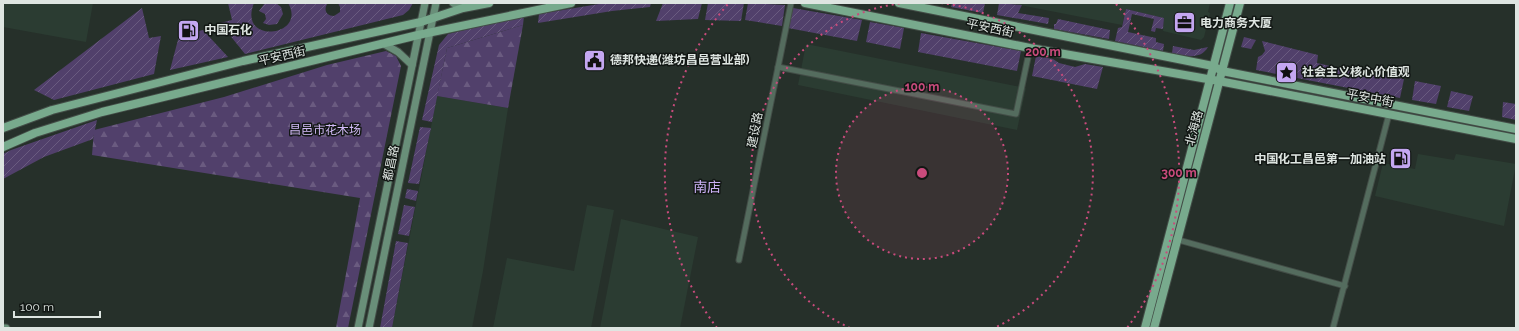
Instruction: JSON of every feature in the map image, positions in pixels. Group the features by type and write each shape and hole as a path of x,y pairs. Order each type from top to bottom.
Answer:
{"main road":[{"name":"平安西街","path":"3,128 52,110 176,78 243,61 420,22 463,8 489,3"},
{"name":"平安西街","path":"3,147 35,133 102,112 418,35 571,3"},
{"name":"平安西街","path":"805,3 1030,48 1219,81"},
{"name":"平安西街","path":"899,3 1213,66 1222,71"},
{"name":"北海路","path":"1145,328 1230,3"},
{"name":"北海路","path":"1154,328 1240,3"},
{"name":"平安中街","path":"1222,71 1516,129"},
{"name":"平安中街","path":"1219,81 1516,139"}],"street":[{"name":"都昌路","path":"358,328 425,3"},
{"name":"都昌路","path":"369,328 436,3"},
{"path":"453,3 463,8"},
{"name":"建设路","path":"739,260 791,3"},
{"path":"384,44 398,52 412,66"},
{"path":"778,67 1016,114 1030,48"},
{"path":"1333,328 1389,114"},
{"path":"1168,237 1345,286"}],"shaded area":[{"path":"3,3 93,3 86,42 3,27"},
{"path":"1010,3 1210,3 1208,12 1210,13 1204,37 1201,40 1163,31 1164,18 1126,9 1122,25"},
{"path":"806,44 1026,88 1017,130 798,85"},
{"path":"437,96 508,108 483,271 472,328 392,328"},
{"path":"1418,154 1454,160 1456,154 1516,164 1504,226 1375,196 1383,163 1415,169"},
{"path":"587,205 614,210 591,328 493,328 507,258 574,271"},
{"path":"621,219 698,237 680,328 600,328"}],"green space":[{"path":"228,3 254,3 251,16 255,26 272,32 282,29 289,23 292,14 288,3 328,3 326,5 326,12 331,16 334,16 340,12 338,3 413,3 409,10 403,15 245,54 220,23 232,20"},
{"path":"265,3 276,3 281,7 283,14 277,24 269,25 263,23 266,19 265,14 259,11"},
{"path":"605,3 651,3 650,7 612,11 538,23 539,14"},
{"path":"663,3 702,3 698,19 656,21"},
{"path":"708,3 744,3 741,21 705,20"},
{"path":"748,3 785,5 782,26 745,20"},
{"path":"952,3 985,3 983,13 951,7"},
{"path":"999,3 1022,5 1018,13 1049,18 1048,24 997,15"},
{"path":"142,8 149,38 161,36 154,74 54,100 34,90"},
{"path":"793,8 862,20 857,41 788,28"},
{"path":"1126,9 1164,18 1163,29 1156,28 1155,32 1151,31 1154,19 1132,14 1128,32 1156,38 1156,42 1164,44 1163,51 1115,41 1118,28 1122,27"},
{"path":"524,16 523,25 447,48 432,122 422,120 439,45 448,34"},
{"path":"1058,19 1110,30 1109,39 1054,29 1054,24 1056,24"},
{"path":"870,22 904,28 900,49 866,42"},
{"path":"523,25 508,108 437,96 447,48"},
{"path":"203,30 228,57 170,70 179,36"},
{"path":"921,33 1021,51 1017,71 918,52"},
{"path":"1244,37 1256,40 1251,49 1241,47"},
{"path":"1262,41 1318,55 1317,63 1370,75 1370,73 1404,79 1400,98 1256,70 1258,57 1265,51"},
{"path":"1173,46 1194,50 1208,47 1201,54 1196,56 1187,56 1172,53"},
{"name":"昌邑市花木场","path":"386,51 396,56 401,66 348,328 336,328 360,198 92,155 94,130 224,97 327,65"},
{"path":"1036,56 1053,59 1059,63 1075,67 1085,64 1103,67 1097,89 1032,76"},
{"path":"1415,81 1441,86 1436,104 1412,100"},
{"path":"1451,91 1473,96 1469,111 1447,107"},
{"path":"1503,102 1516,104 1516,120 1502,117"},
{"path":"97,120 93,139 44,157 3,179 3,154"},
{"path":"420,127 431,128 419,184 408,183"},
{"path":"407,189 418,191 416,201 405,198"},
{"path":"404,205 415,207 409,236 398,234"},
{"path":"396,241 408,243 392,328 380,328"}],"place":[{"name":"电力商务大厦","path":"1185,23"},
{"name":"中国石化","path":"188,30"},
{"name":"德邦快递(潍坊昌邑营业部)","path":"594,60"},
{"name":"社会主义核心价值观","path":"1287,72"},
{"name":"中国化工昌邑第一加油站","path":"1401,159"}],"district":[{"name":"南店","path":"707,187"}]}
